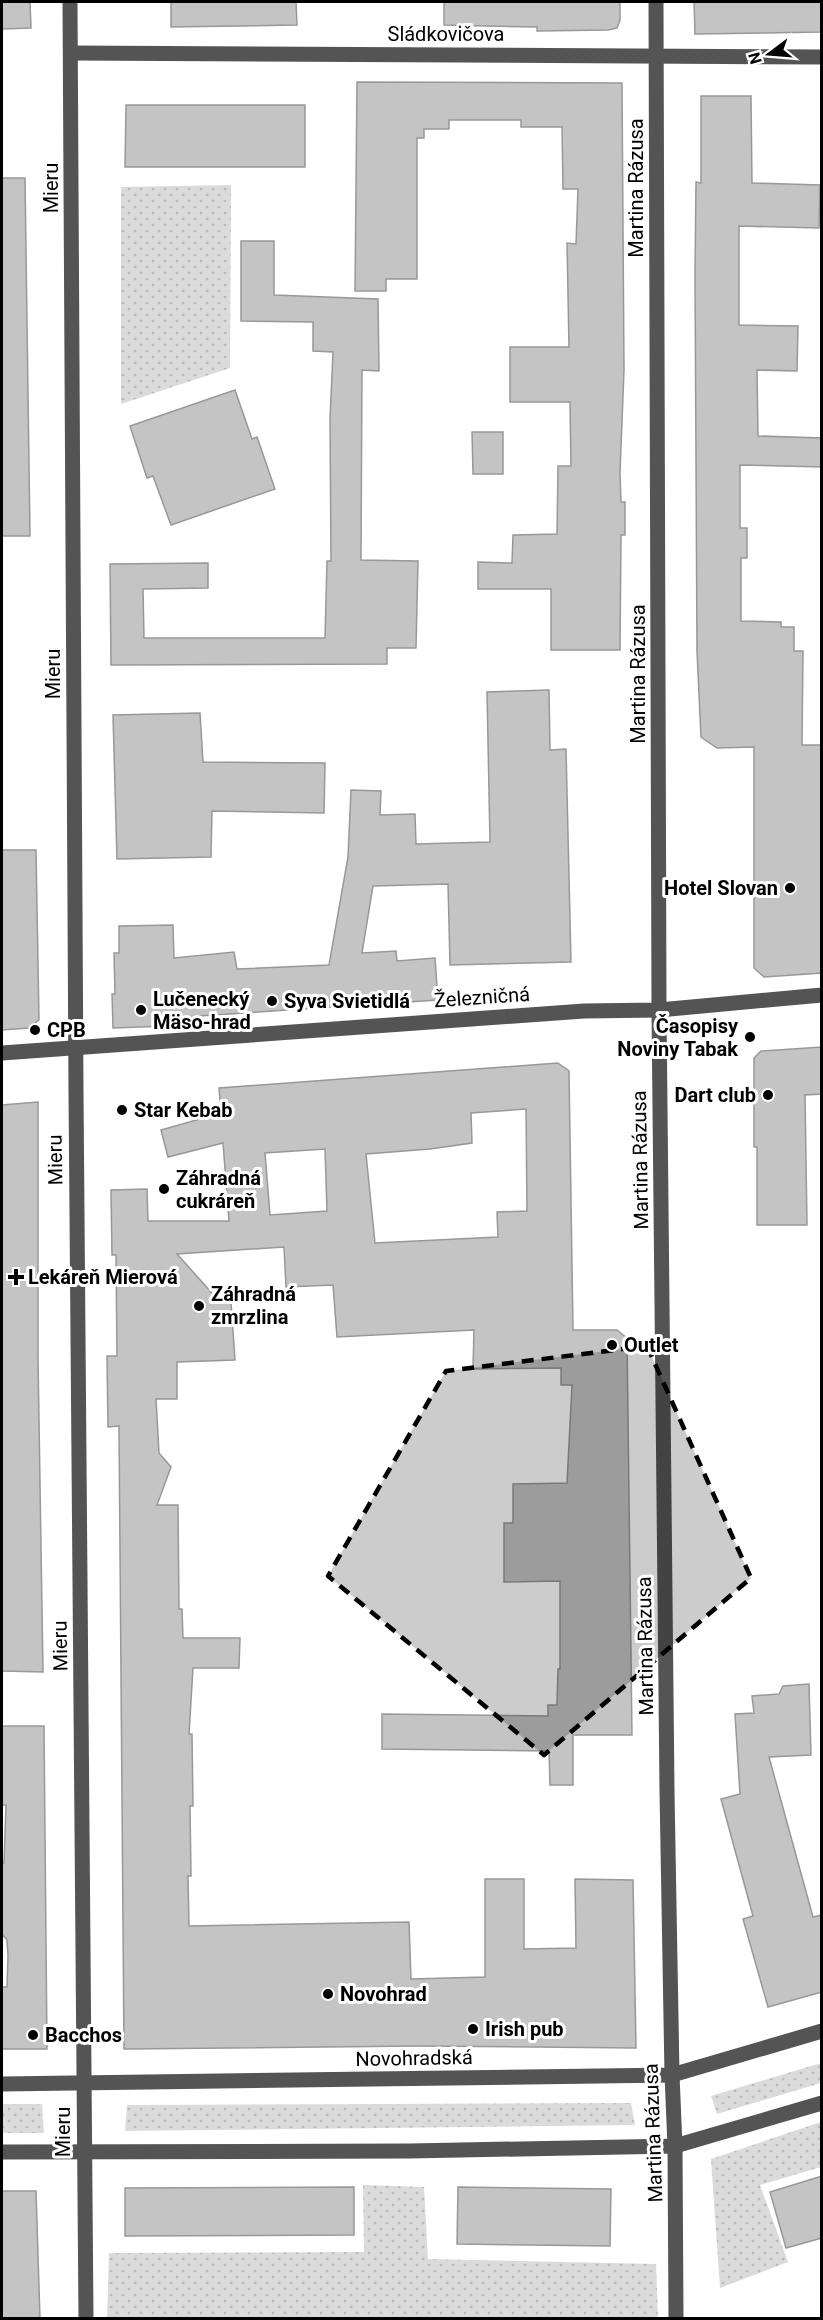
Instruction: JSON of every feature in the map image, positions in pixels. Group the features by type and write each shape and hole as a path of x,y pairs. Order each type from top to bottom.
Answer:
{"street":[{"name":"Mieru","path":"70,2 75,1047 86,2319"},
{"name":"Martina Rázusa","path":"656,2 659,1010 667,1785 675,2146 676,2319"},
{"name":"Sládkovičova","path":"70,53 822,57"},
{"name":"Železničná","path":"2,1053 584,1011 659,1010 822,995"},
{"name":"Novohradská","path":"2,2084 672,2075 822,2031"},
{"path":"2,2152 410,2151 675,2146 822,2103"}],"highlighted area":[{"path":"647,1346 751,1578 544,1755 328,1576 446,1371"}],"shaded area":[{"path":"231,185 230,368 121,404 121,187"},
{"path":"821,2063 821,2083 717,2114 711,2096"},
{"path":"631,2103 635,2125 125,2131 127,2105"},
{"path":"2,2104 42,2104 44,2133 2,2133"},
{"path":"821,2122 821,2167 760,2185 788,2262 720,2288 711,2159"},
{"path":"363,2185 424,2187 428,2259 656,2264 658,2318 107,2318 109,2253 364,2252"}],"building":[{"path":"2,2 30,2 31,28 2,29"},
{"path":"171,2 296,2 297,25 171,27"},
{"path":"444,2 620,2 620,20 617,28 608,30 537,31 537,27 444,25"},
{"path":"694,2 822,2 822,32 695,34"},
{"path":"357,82 622,83 624,370 620,473 621,502 625,502 625,535 621,535 620,650 551,650 551,589 478,589 478,562 512,563 513,535 557,534 558,466 571,466 570,402 510,402 510,347 569,347 567,243 576,244 578,189 563,189 562,127 521,127 521,120 449,120 449,129 424,129 424,138 417,138 417,279 386,279 386,291 355,291"},
{"path":"701,96 751,96 752,183 820,185 819,228 739,226 739,325 798,326 797,371 757,370 758,436 822,438 822,467 740,465 740,528 747,528 747,558 741,558 741,621 781,622 781,627 794,627 794,651 803,651 802,745 822,745 822,973 764,977 754,968 754,747 717,748 701,737 697,651 695,274 696,182 701,183"},
{"path":"126,105 305,105 305,167 125,167"},
{"path":"2,178 25,178 30,536 2,536"},
{"path":"241,241 274,241 274,295 378,299 379,371 362,370 361,560 418,561 416,648 387,648 387,664 111,665 110,564 208,563 208,588 143,589 144,638 325,638 327,561 331,561 330,419 333,352 313,351 313,322 241,321"},
{"path":"235,390 252,439 257,437 275,489 171,525 153,476 147,478 130,426"},
{"path":"472,432 503,432 503,474 473,474"},
{"path":"549,690 550,750 566,749 571,962 450,965 448,884 373,886 362,953 396,951 397,961 435,958 438,1000 169,1018 170,1026 113,1028 114,953 119,953 119,926 173,925 174,958 234,952 237,969 329,965 348,857 351,790 381,791 380,815 415,814 416,844 490,842 487,692"},
{"path":"200,713 203,762 325,763 324,813 212,811 211,857 117,859 113,715"},
{"path":"2,850 36,850 39,1020 29,1028 2,1030"},
{"path":"822,1047 822,1094 805,1095 807,1225 757,1225 754,1058 761,1051"},
{"path":"558,1063 569,1071 573,1330 617,1330 627,1338 632,1735 573,1735 573,1785 550,1785 549,1751 382,1749 382,1714 548,1716 548,1705 557,1705 558,1669 560,1669 560,1581 504,1582 504,1523 513,1523 513,1484 567,1483 572,1385 561,1385 561,1368 473,1369 474,1330 337,1337 333,1285 286,1287 284,1247 177,1254 220,1302 231,1302 235,1360 177,1362 177,1399 156,1399 159,1453 171,1467 157,1505 178,1505 179,1609 182,1609 183,1638 240,1638 239,1668 193,1668 189,1734 192,1734 193,1806 190,1806 189,1926 409,1922 411,1979 485,1977 485,1879 524,1879 524,1949 576,1948 575,1879 633,1880 636,2048 419,2046 124,2049 119,1426 108,1427 107,1356 117,1356 116,1255 112,1255 111,1190 147,1189 148,1221 229,1221 223,1143 168,1157 161,1130 221,1113 219,1088","holes":["526,1109 527,1211 497,1212 498,1237 375,1243 366,1154 472,1143 471,1113","325,1149 327,1211 270,1215 265,1153"]},
{"path":"38,1102 38,1357 43,1672 2,1671 2,1105"},
{"path":"809,1684 811,1755 769,1757 813,1917 822,1915 822,1992 768,2007 743,1919 753,1916 721,1799 740,1794 735,1714 754,1713 752,1696 779,1694 783,1686"},
{"path":"2,1726 44,1726 47,2049 2,2049 2,1987 7,1987 8,1956 7,1940 2,1934 2,1863 4,1863 6,1805 2,1805"},
{"path":"822,2176 822,2238 786,2248 770,2192"},
{"path":"354,2187 354,2235 125,2236 125,2188"},
{"path":"458,2187 611,2189 610,2246 457,2244"},
{"path":"2,2191 36,2191 40,2319 2,2319"}],"place":[{"name":"Hotel Slovan","path":"790,888"},
{"name":"Syva Svietidlá","path":"272,1001"},
{"name":"Lučenecký Mäso-hrad","path":"141,1010"},
{"name":"CPB","path":"35,1030"},
{"name":"Časopisy Noviny Tabak","path":"750,1037"},
{"name":"Dart club","path":"768,1095"},
{"name":"Star Kebab","path":"122,1110"},
{"name":"Záhradná cukráreň","path":"164,1189"},
{"name":"Lekáreň Mierová","path":"16,1277"},
{"name":"Záhradná zmrzlina","path":"199,1306"},
{"name":"Outlet","path":"612,1345"},
{"name":"Novohrad","path":"328,1994"},
{"name":"Irish pub","path":"473,2029"},
{"name":"Bacchos","path":"33,2035"}]}
